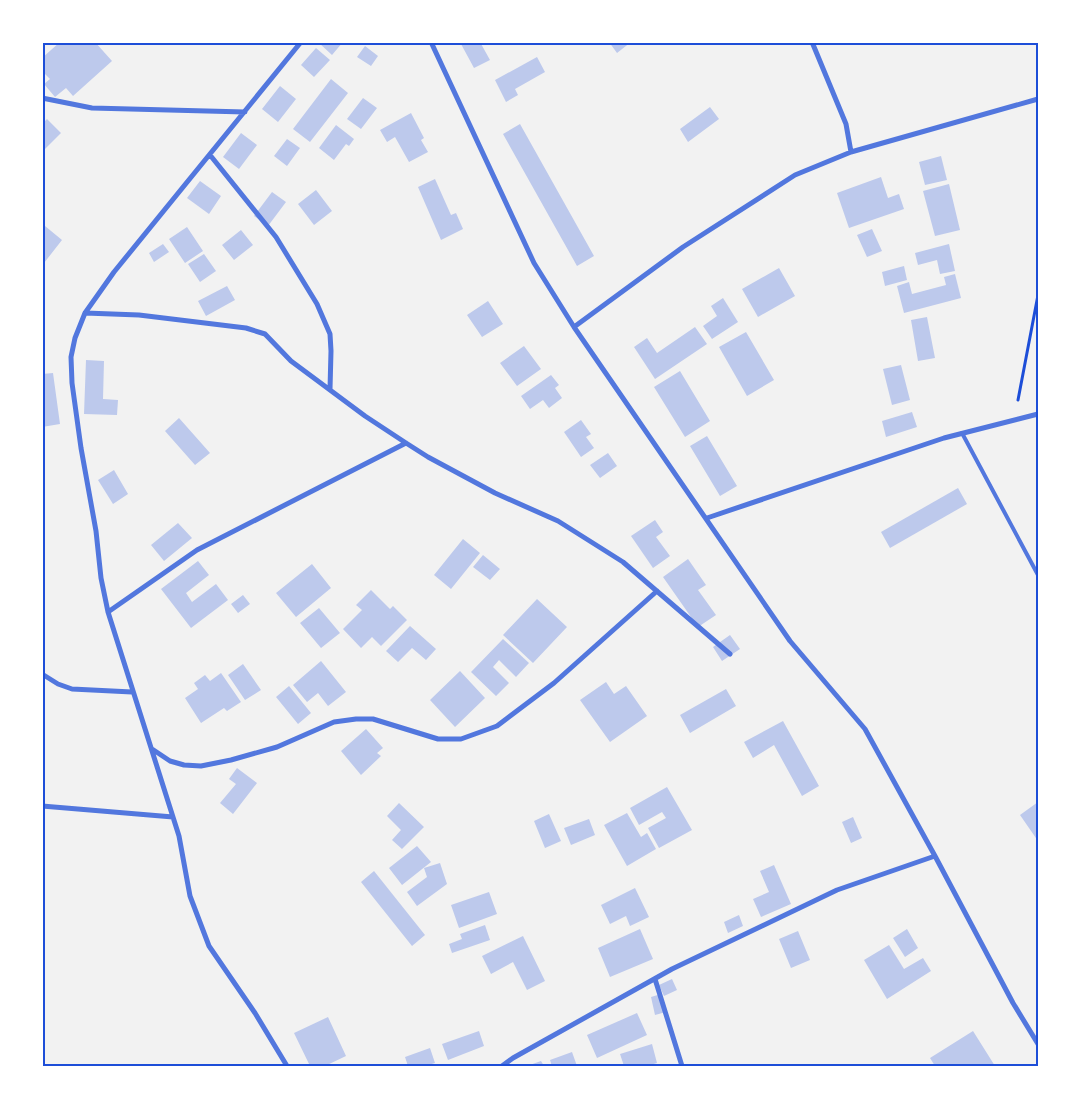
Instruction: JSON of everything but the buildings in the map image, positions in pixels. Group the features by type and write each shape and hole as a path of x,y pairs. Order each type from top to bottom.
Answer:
{"street":[{"path":"287,1066 255,1013 209,946 190,896 179,836 108,612 81,448 72,383 71,358 75,338 84,313 114,272 301,42"},
{"path":"431,42 534,263 574,327 790,641 864,730 935,856 1013,1003 1038,1044"},
{"path":"812,42 846,124 851,152"},
{"path":"42,98 92,108 245,112"},
{"path":"574,327 683,247 795,175 851,152 1038,98"},
{"path":"210,156 276,238 317,304 330,334 330,389"},
{"path":"84,313 139,315 255,330 265,334 291,361 364,416 428,457 495,493 558,521 624,562 730,654"},
{"path":"707,518 935,441 1038,414"},
{"path":"108,612 197,550 406,443"},
{"path":"152,749 177,763 201,766 277,747 334,722 356,719 373,719 438,739 461,740 497,726 554,683 657,590"},
{"path":"42,674 72,689 132,692"},
{"path":"42,806 173,817"},
{"path":"502,1066 655,979 837,890 935,856"},
{"path":"655,979 682,1066"}],"lane":[{"path":"962,433 1038,575"}],"path":[{"path":"1015,420 1038,295"}]}
